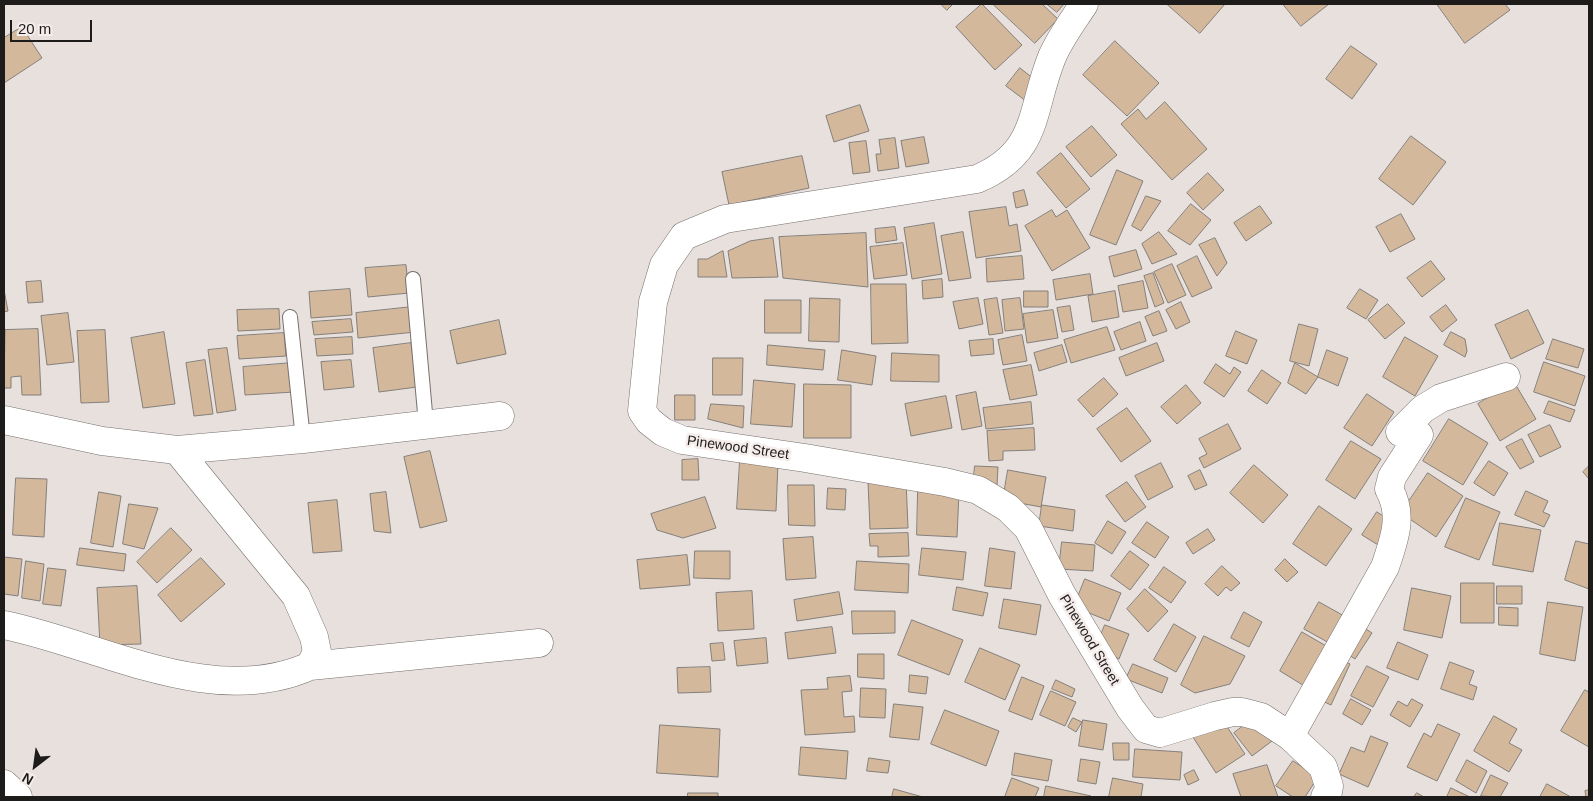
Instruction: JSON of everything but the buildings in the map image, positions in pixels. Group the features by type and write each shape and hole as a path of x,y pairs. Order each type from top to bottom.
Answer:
{"street":[{"name":"Pinewood Street","path":"1084,4 1052,57 1034,122 1012,158 996,171 977,179 725,219 684,236 664,265 653,302 642,410 649,421 663,432 682,440 805,458 945,482 978,490 1008,508 1028,528 1062,596 1130,708 1146,729 1160,733 1215,716 1242,712 1261,717 1290,736 1323,768 1329,786 1328,792 1324,797"},
{"path":"1290,736 1385,567 1395,539 1399,516 1395,500 1389,489 1392,477 1419,435 1400,432 1423,409 1442,398 1506,377"},
{"path":"4,420 102,441 177,450 303,439 500,416"},
{"path":"177,450 296,596 314,637 317,652 310,666"},
{"path":"4,625 144,668 210,679 258,680 292,674 310,666 540,643"},
{"path":"4,784 18,797"}],"lane":[{"path":"413,279 426,424"},
{"path":"290,317 303,439"}]}
